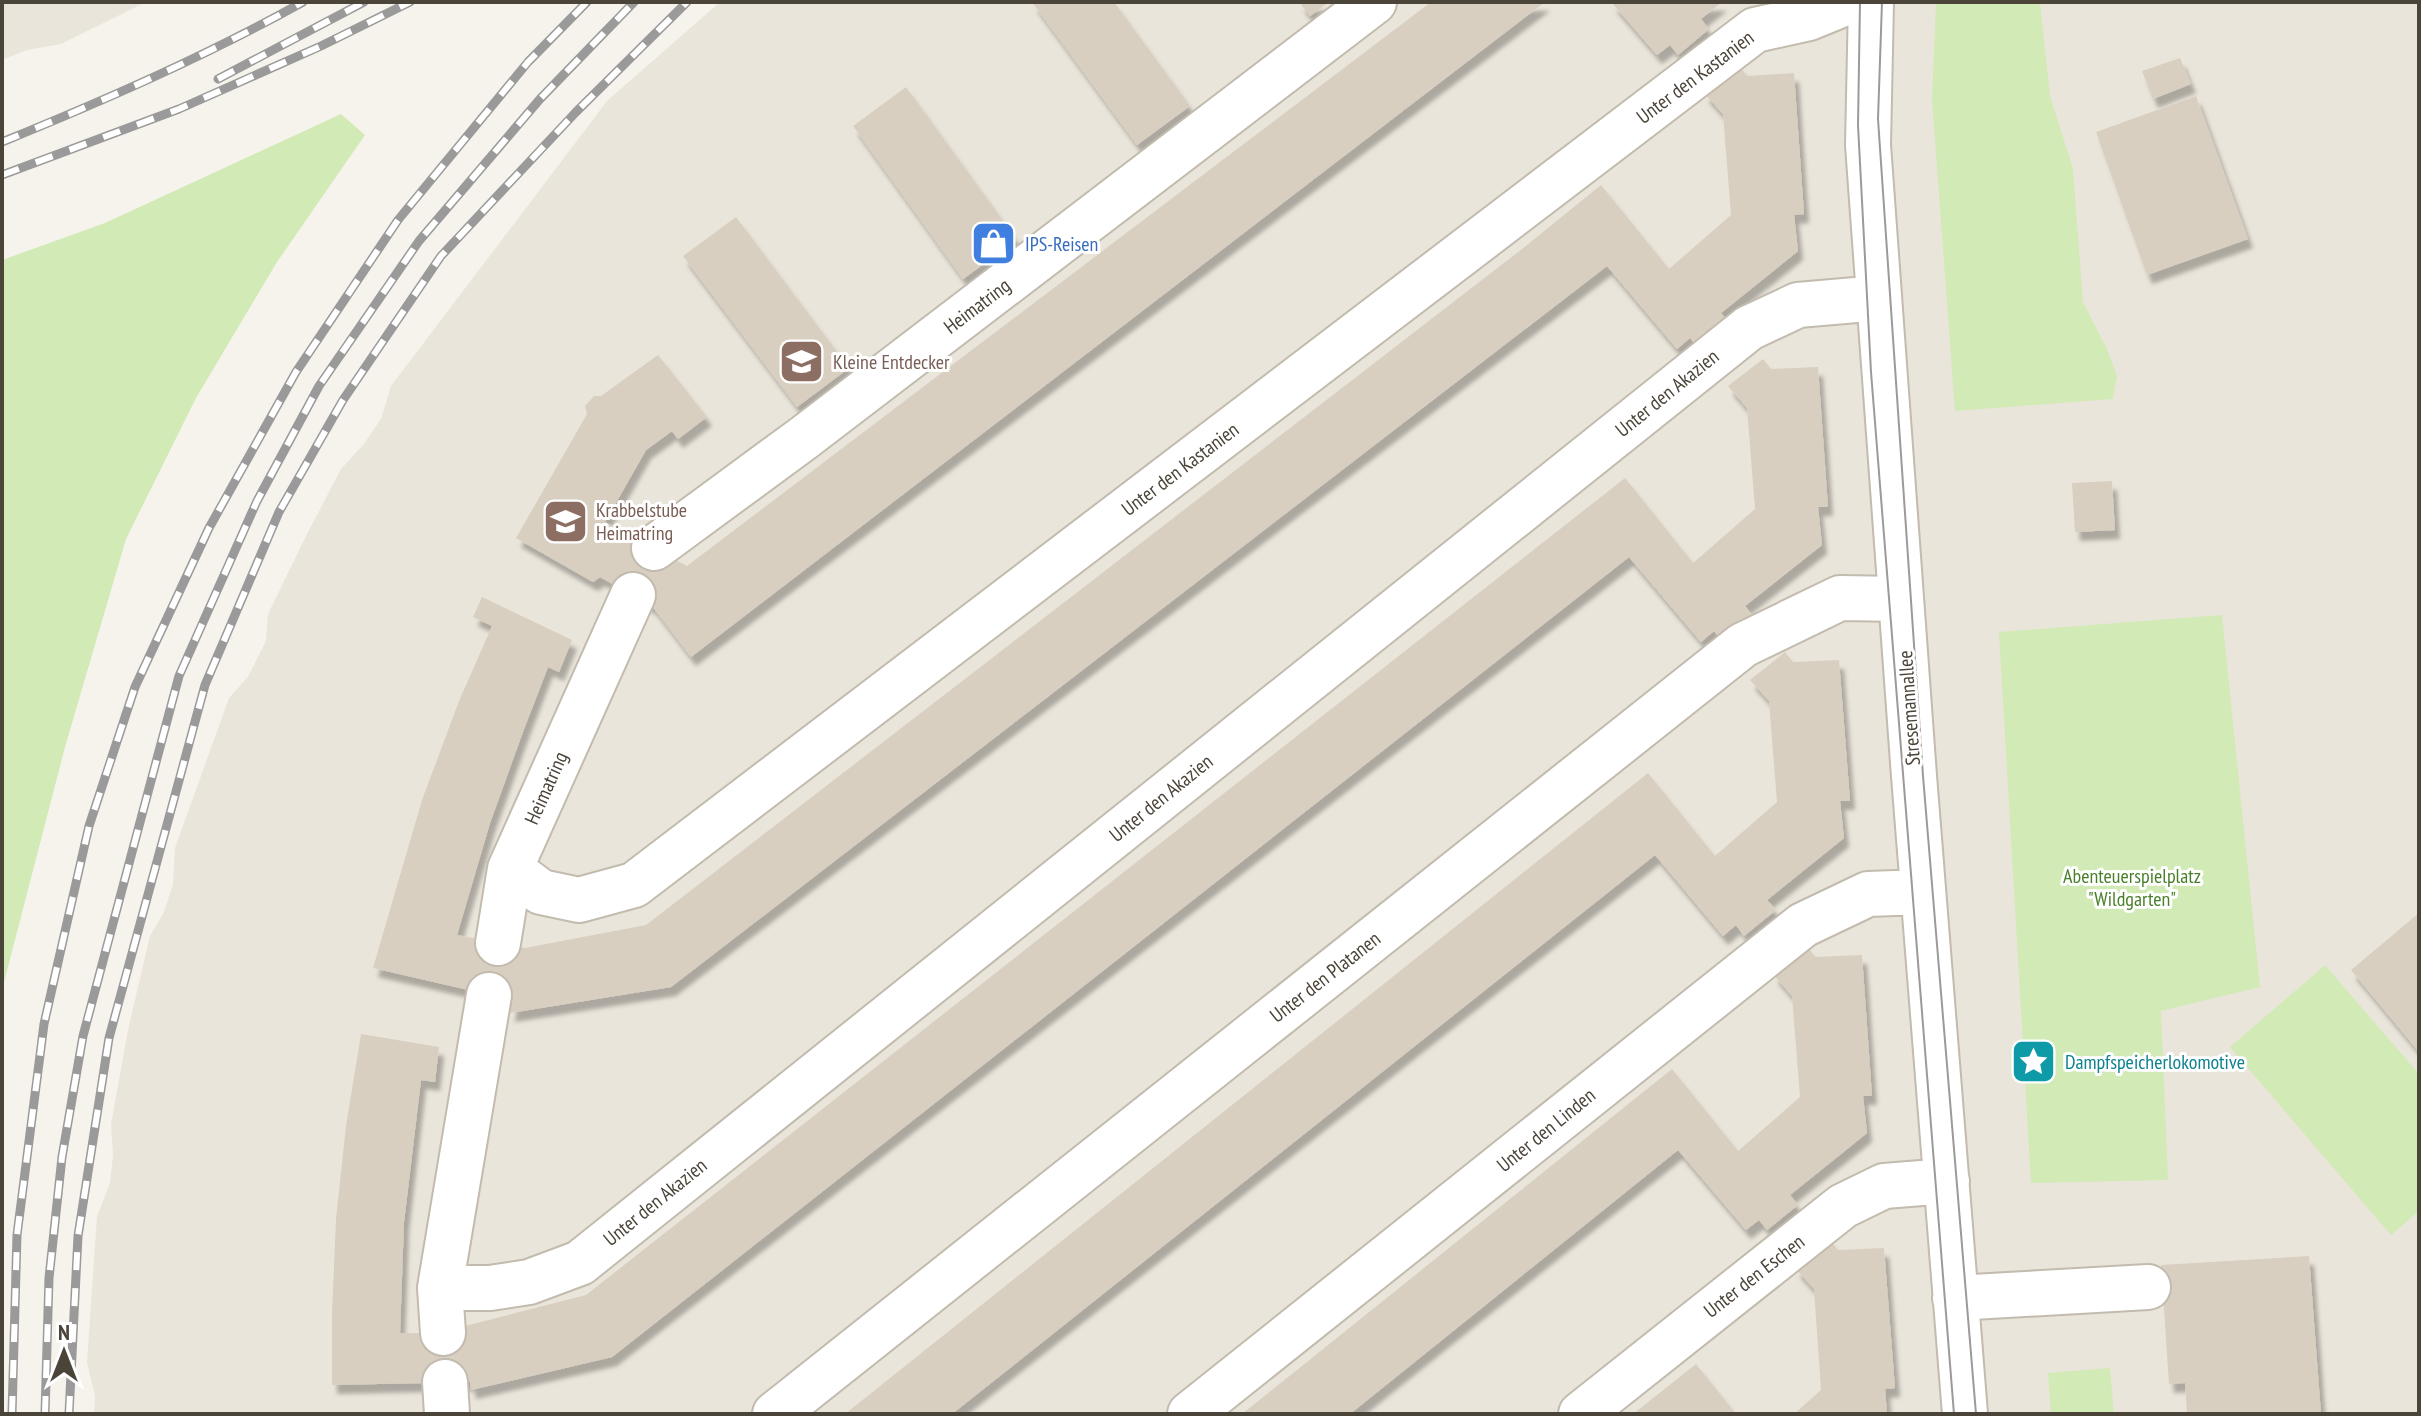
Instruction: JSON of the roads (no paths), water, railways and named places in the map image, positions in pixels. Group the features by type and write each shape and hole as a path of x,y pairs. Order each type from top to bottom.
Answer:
{"street":[{"name":"Heimatring","path":"654,548 805,437 1374,2"},
{"name":"Unter den Kastanien","path":"510,869 541,892 579,900 634,885 1755,30 1809,18 1848,2"},
{"name":"Stresemannallee","path":"1871,2 1868,145 1965,1414"},
{"name":"Unter den Akazien","path":"440,1288 490,1288 529,1282 580,1263 1749,328 1798,305 1879,298"},
{"name":"Heimatring","path":"498,943 510,869 633,595"},
{"name":"Unter den Platanen","path":"775,1414 1743,645 1840,598 1901,599"},
{"name":"Unter den Linden","path":"1190,1414 1803,925 1868,894 1923,892"},
{"path":"443,1333 440,1288 489,995"},
{"name":"Unter den Eschen","path":"1581,1414 1843,1206 1884,1186 1947,1181"},
{"path":"1955,1298 2148,1287"}],"tram line":[{"path":"1860,2 1858,125 1871,372 1954,1414"},
{"path":"1882,2 1878,119 1923,776 1976,1414"}],"railway":[{"path":"2,142 155,76 303,2"},
{"path":"218,79 364,2"},
{"path":"2,175 179,109 321,46 410,2"},
{"path":"12,1414 17,1235 44,1024 89,826 135,687 209,528 296,372 398,220 528,62 587,2"},
{"path":"45,1414 49,1278 62,1157 83,1036 179,676 257,501 319,386 419,241 540,99 634,2"},
{"path":"69,1414 78,1236 109,1038 205,685 279,512 343,400 441,256 576,112 687,2"}],"place":[{"name":"IPS-Reisen","path":"994,244"},
{"name":"Kleine Entdecker","path":"802,362"},
{"name":"Krabbelstube Heimatring","path":"565,522"},
{"name":"Dampfspeicherlokomotive","path":"2034,1062"}],"park label":[{"name":"Abenteuerspielplatz \"Wildgarten\"","path":"2132,888"}]}
